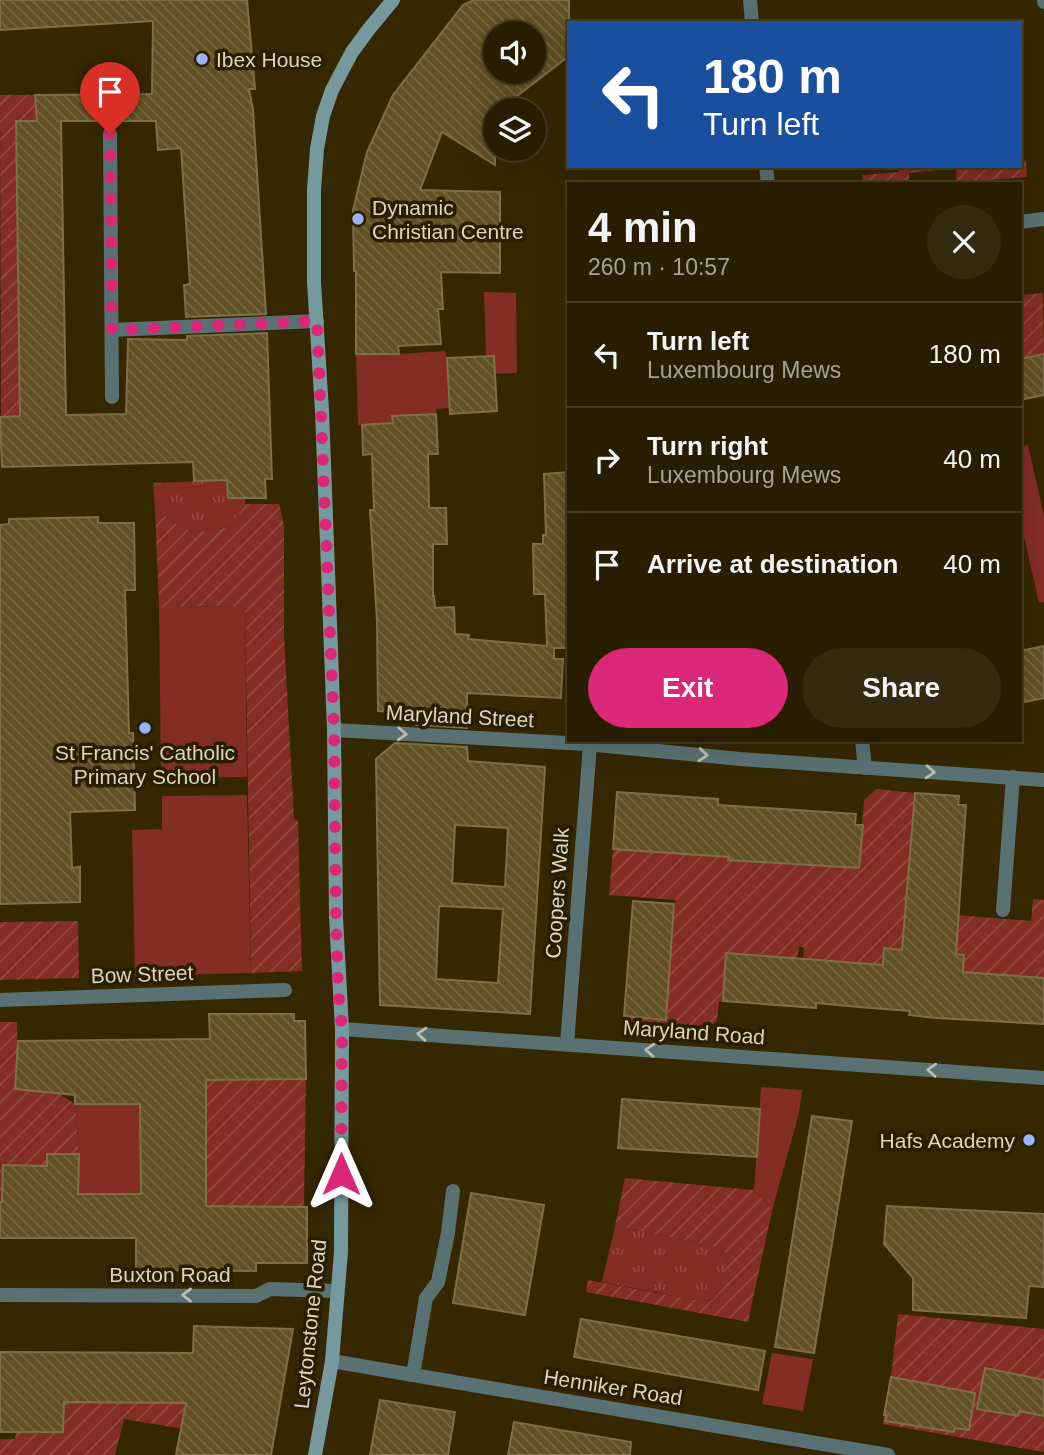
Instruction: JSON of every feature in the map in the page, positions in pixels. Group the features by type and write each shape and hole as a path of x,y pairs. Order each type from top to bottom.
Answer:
{"street":[{"name":"Leytonstone Road","path":"315,1455 332,1361 341,1252 342,1029 336,917 334,730 314,282 314,190 317,149 323,116 332,90 352,52 393,0"},
{"path":"750,0 752,21"},
{"path":"110,134 112,397"},
{"path":"1022,222 1044,219"},
{"path":"112,330 317,321"},
{"name":"Maryland Street","path":"334,730 567,742"},
{"name":"Maryland Street","path":"568,742 740,759 1044,780"},
{"path":"862,742 865,768"},
{"name":"Coopers Walk","path":"567,1044 588,743"},
{"path":"1003,910 1013,778"},
{"name":"Bow Street","path":"0,1000 285,990"},
{"name":"Maryland Road","path":"342,1029 1044,1078"},
{"path":"413,1375 426,1298 438,1282 453,1191"},
{"name":"Buxton Road","path":"0,1295 256,1296 270,1289 337,1291"},
{"name":"Henniker Road","path":"332,1361 888,1455"}],"green space":[{"path":"0,95 35,95 37,121 16,121 20,416 1,431"},
{"path":"1026,161 1027,177 957,182 956,169 1022,168 1022,162"},
{"path":"899,168 946,168 909,173 910,182 863,182 862,175 899,172"},
{"path":"484,292 516,293 517,373 495,374 494,356 486,356"},
{"path":"1043,293 1044,354 1022,359 1022,295"},
{"path":"445,351 450,408 436,409 436,413 393,416 393,423 358,425 356,354"},
{"path":"1028,445 1044,516 1044,602 1039,603 1022,528 1022,446"},
{"path":"227,480 228,498 245,498 245,504 231,527 195,532 181,527 155,509 153,483"},
{"path":"245,504 279,504 284,525 284,636 294,819 298,821 302,971 251,973 245,606 159,607 155,509 181,527 195,532 231,527"},
{"path":"245,606 247,777 161,778 159,607"},
{"path":"876,789 915,793 906,911 1031,921 1033,899 1044,900 1044,978 1027,976 1025,1001 1019,1001 1020,976 963,972 964,955 885,948 883,965 803,959 804,947 799,947 797,959 726,954 723,1001 719,1002 717,1021 710,1026 625,1021 624,1016 665,1020 676,900 609,895 613,849 721,856 730,850 729,860 859,868 864,800"},
{"path":"247,795 251,973 135,976 132,830 162,829 162,796"},
{"path":"78,921 79,978 0,980 0,922"},
{"path":"0,1022 17,1022 18,1072 15,1089 58,1093 75,1104 79,1154 47,1155 46,1203 28,1166 3,1165 0,1202"},
{"path":"203,1076 236,1080 306,1079 304,1207 203,1206 206,1082"},
{"path":"761,1087 802,1090 799,1113 772,1211 754,1190"},
{"path":"75,1104 144,1104 141,1186 146,1207 78,1202 79,1154"},
{"path":"625,1178 754,1190 769,1205 772,1211 748,1322 586,1292 588,1280 701,1301 713,1300 720,1291 727,1255 720,1248 615,1226"},
{"path":"615,1226 720,1248 727,1255 720,1292 713,1300 701,1301 602,1282"},
{"path":"898,1314 1044,1329 1044,1380 985,1368 978,1403 996,1412 1017,1416 1019,1411 1044,1417 1044,1452 883,1424 884,1415 887,1415 886,1420 934,1429 935,1424 941,1430 969,1430 975,1394 891,1377"},
{"path":"772,1353 813,1359 803,1411 762,1404"},
{"path":"64,1385 100,1386 100,1403 114,1403 114,1389 138,1403 184,1403 184,1429 124,1419 115,1455 0,1455 0,1439 15,1439 16,1432 63,1432"}],"building":[{"path":"0,0 247,0 255,89 249,89 253,110 266,314 186,317 184,285 190,284 181,148 158,150 156,121 61,121 66,415 126,414 128,339 187,340 187,336 267,333 272,479 265,479 266,498 228,498 227,480 194,481 193,462 2,467 0,417 20,416 16,121 37,121 35,95 152,94 153,21 0,30"},
{"path":"474,0 569,0 567,58 546,74 546,21 483,21 483,84 533,84 515,98 483,98 483,158 442,132 420,190 500,192 500,273 441,272 443,309 438,309 441,344 398,346 399,354 356,354 353,210 367,152 393,95 463,5"},
{"path":"1044,354 1044,395 1022,400 1022,359"},
{"path":"494,356 497,411 450,414 447,358"},
{"path":"436,414 438,454 428,454 429,508 446,508 447,544 433,544 433,596 435,608 454,607 455,634 469,635 468,639 547,646 545,594 534,594 533,544 543,544 543,535 546,535 544,474 567,472 567,648 554,648 554,659 563,659 561,698 467,693 467,728 417,725 431,714 378,711 377,621 370,510 374,510 372,454 363,455 362,425 393,423 392,416"},
{"path":"98,517 98,523 134,523 135,590 125,590 129,733 133,733 135,810 70,812 72,868 80,867 80,902 0,904 0,525 9,524 9,519"},
{"path":"1044,646 1044,698 1022,703 1022,651"},
{"path":"395,743 467,747 468,761 545,767 530,1014 380,1005 376,759","holes":["455,825 508,828 505,887 452,883","439,906 503,909 498,983 436,979"]},
{"path":"617,792 718,799 718,805 856,814 855,825 863,825 859,868 728,860 729,857 613,849"},
{"path":"915,793 959,796 958,805 966,805 956,954 964,955 963,972 1044,978 1044,1024 936,1018 909,1015 910,1011 816,1003 816,1008 723,1001 726,953 883,965 884,948 902,950"},
{"path":"633,901 674,904 666,1020 624,1016"},
{"path":"209,1014 294,1014 294,1021 305,1021 306,1079 206,1080 206,1206 307,1207 307,1263 256,1263 256,1271 136,1270 136,1238 0,1238 3,1165 47,1166 47,1154 79,1154 78,1194 141,1194 140,1104 75,1104 75,1095 15,1089 18,1041 210,1039"},
{"path":"622,1099 760,1109 757,1157 618,1148"},
{"path":"812,1116 852,1121 814,1353 775,1347"},
{"path":"471,1193 544,1205 525,1315 453,1303"},
{"path":"887,1206 1044,1214 1044,1287 1029,1286 1026,1318 913,1310 913,1278 884,1244"},
{"path":"581,1319 765,1351 758,1390 574,1357"},
{"path":"194,1326 293,1329 271,1455 176,1455 186,1403 64,1402 63,1432 0,1432 0,1352 193,1353"},
{"path":"985,1368 1044,1380 1044,1416 1019,1411 1018,1416 977,1409"},
{"path":"891,1377 975,1393 969,1430 955,1428 954,1432 885,1421"},
{"path":"380,1400 455,1412 448,1455 370,1455"},
{"path":"514,1422 631,1442 630,1455 508,1455"}],"place":[{"name":"Ibex House","path":"202,59"},
{"name":"Dynamic Christian Centre","path":"358,219"},
{"name":"St Francis' Catholic Primary School","path":"145,728"},
{"name":"Hafs Academy","path":"1029,1140"}],"route":[{"path":"110,134 112,330 317,321 334,730 336,917 342,1029 341,1174"}]}
